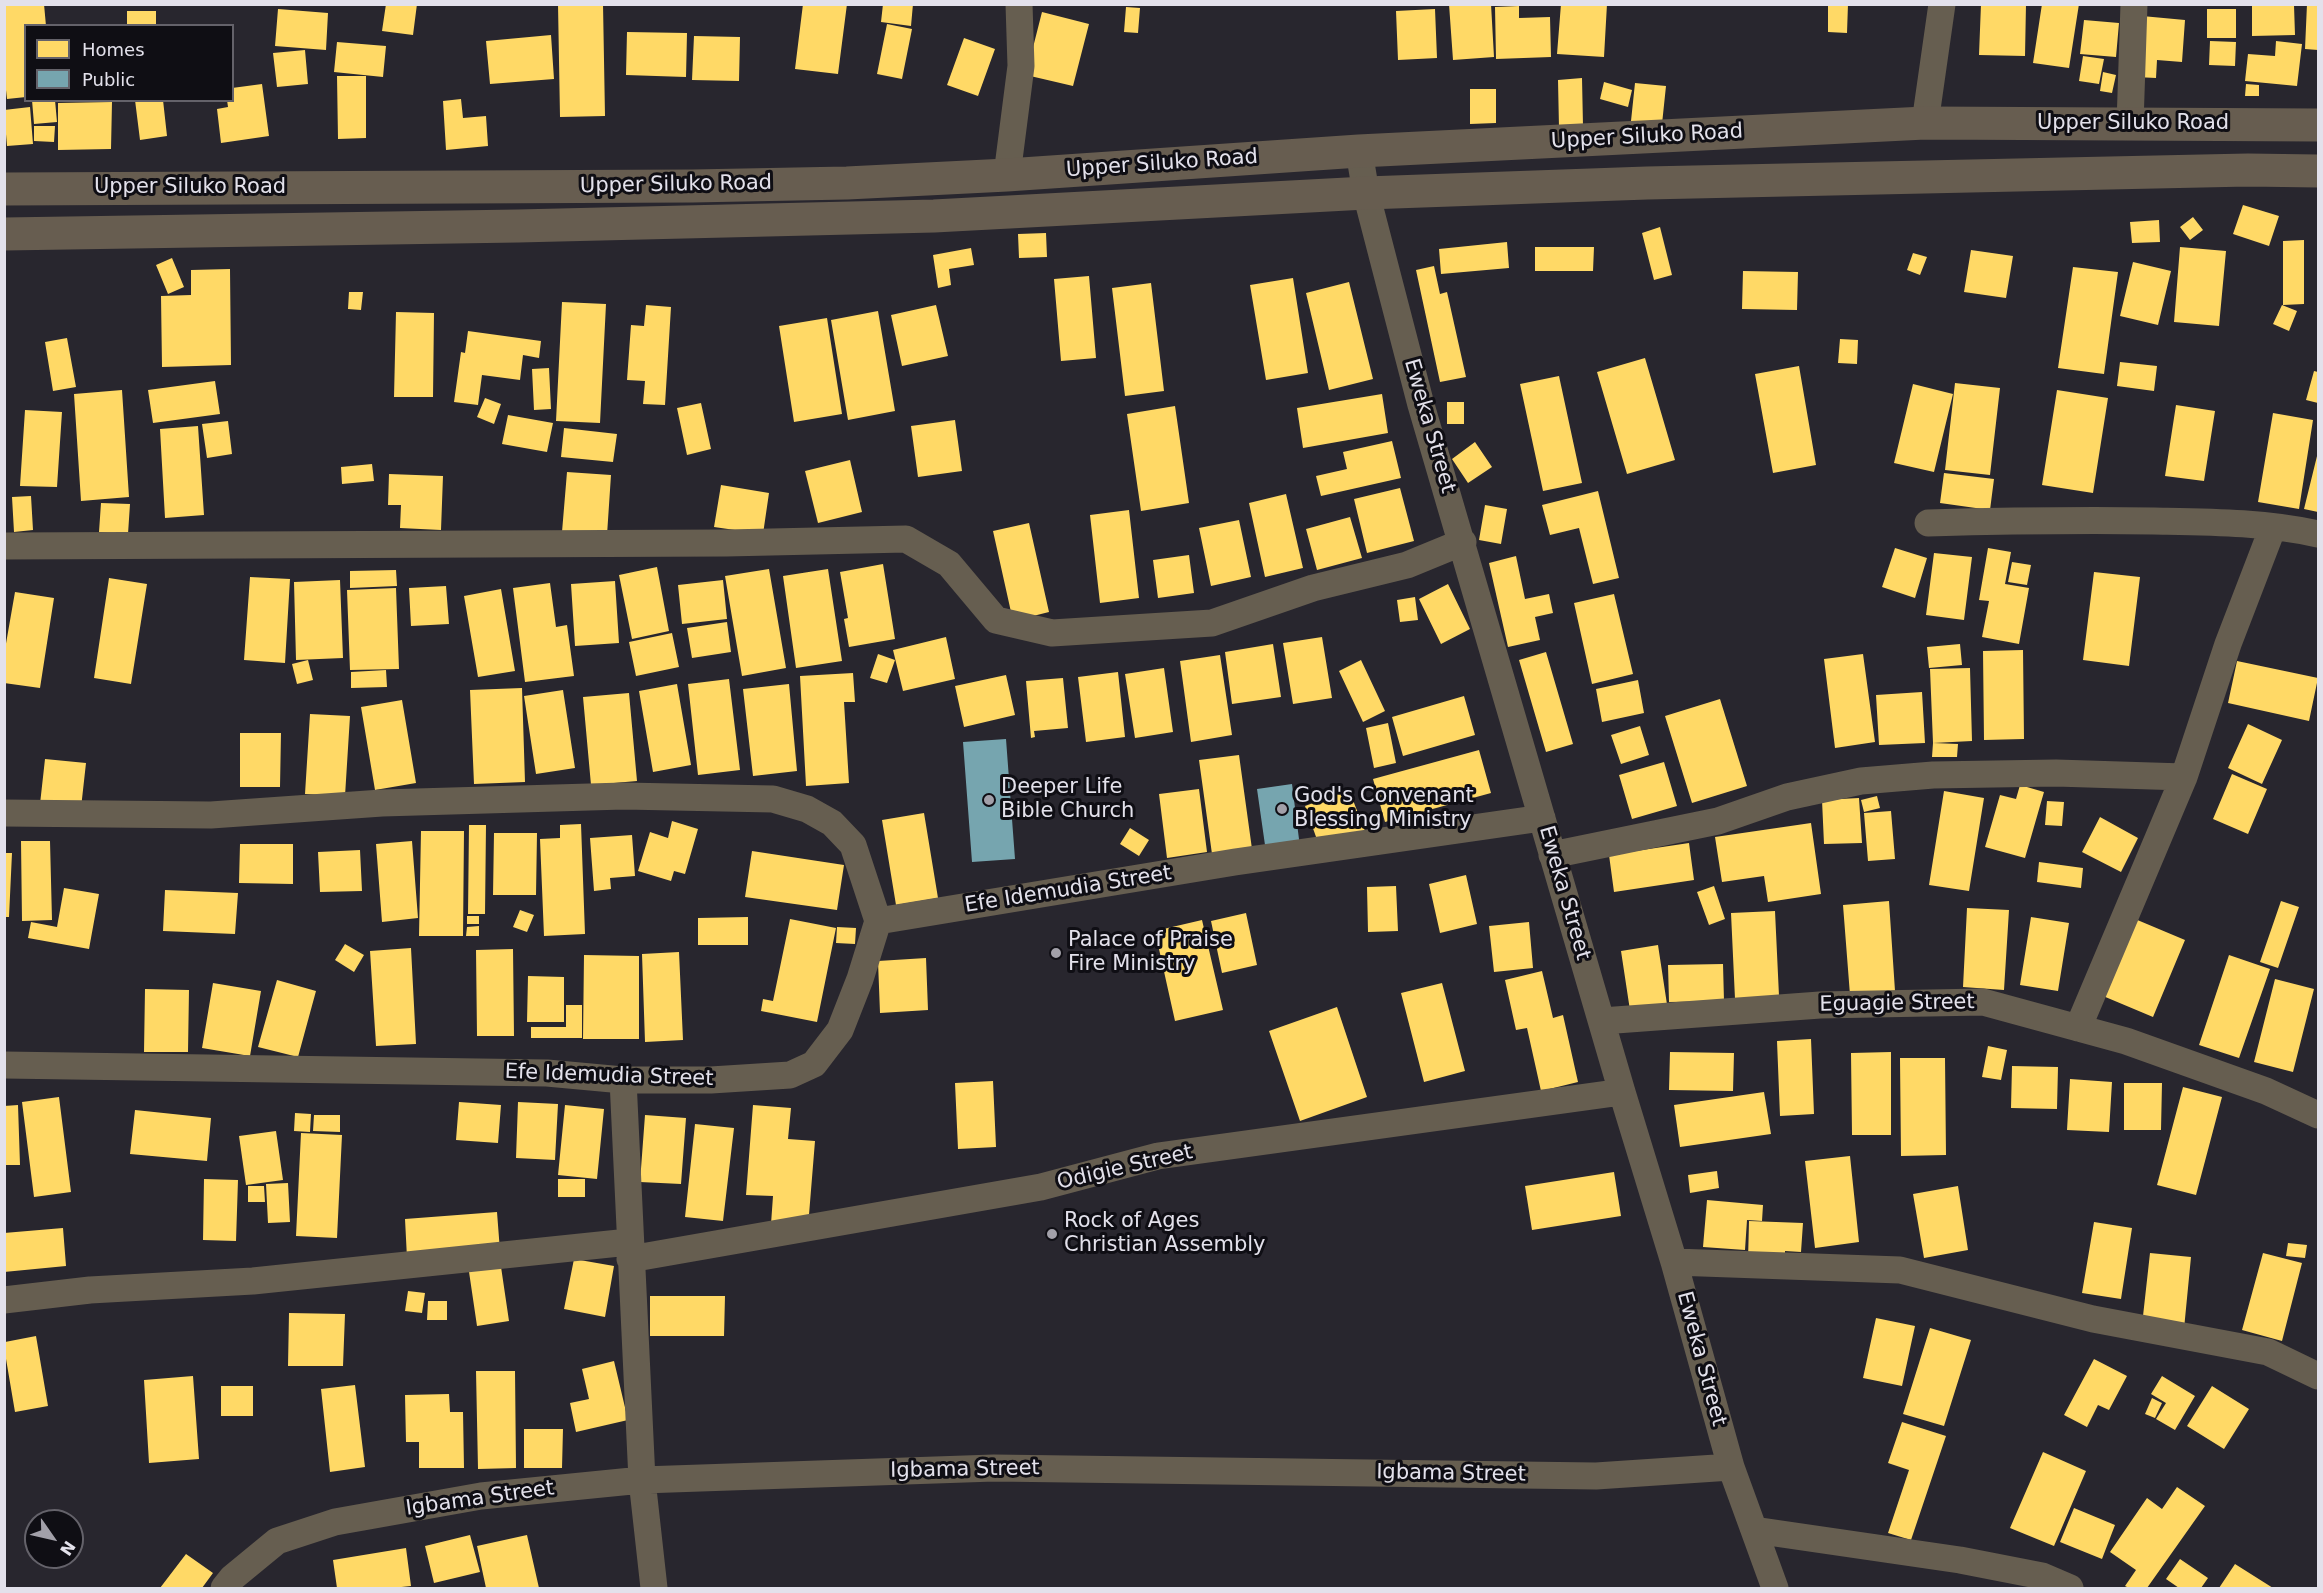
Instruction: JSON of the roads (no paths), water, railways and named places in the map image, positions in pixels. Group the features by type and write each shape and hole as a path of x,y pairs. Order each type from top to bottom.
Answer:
{"main road":[{"name":"Upper Siluko Road","path":"4,189 692,186 847,183 1007,175 1359,151 1925,123 2319,125"},
{"name":"Upper Siluko Road","path":"4,234 934,216 1366,193 1659,182 2248,170 2319,171"}],"street":[{"path":"1007,175 1021,66 1019,4"},
{"path":"1925,123 1942,4"},
{"path":"2130,124 2134,4"},
{"path":"1359,151 1366,193"},
{"name":"Eweka Street","path":"1366,193 1421,405 1674,1262 1731,1467 1775,1588"},
{"path":"1928,523 2060,520 2210,522 2273,527 2319,534"},
{"path":"2078,1028 2184,777 2228,644 2273,527"},
{"path":"4,546 726,543 906,539 949,564 996,620 1052,633 1212,623 1312,588 1407,566 1463,542"},
{"path":"1552,855 1718,821 1787,797 1861,781 1933,774 2056,773 2184,777"},
{"path":"4,813 211,814 440,801 624,796 773,798 807,809 832,823 853,845 878,921"},
{"name":"Efe Idemudia Street","path":"4,1065 547,1073 622,1080 711,1080 790,1075 814,1064 840,1030 860,979 878,921 1235,862 1542,818"},
{"name":"Eguagie Street","path":"1602,1022 1820,1005 1983,1002 2126,1041 2266,1091 2319,1115"},
{"path":"622,1080 642,1480 654,1588"},
{"name":"Odigie Street","path":"4,1300 90,1290 253,1281 630,1250 1041,1187 1158,1156 1622,1092"},
{"path":"1674,1262 1900,1270 2093,1319 2268,1352 2319,1376"},
{"name":"Igbama Street","path":"224,1588 232,1578 277,1541 335,1522 481,1496 642,1480 994,1468 1596,1476 1731,1467"},
{"path":"1754,1530 1960,1560 2042,1576 2070,1588"}],"place":[{"name":"Deeper Life Bible Church","path":"989,800"},
{"name":"God's Convenant Blessing Ministry","path":"1282,809"},
{"name":"Palace of Praise Fire Ministry","path":"1056,953"},
{"name":"Rock of Ages Christian Assembly","path":"1052,1234"}]}
